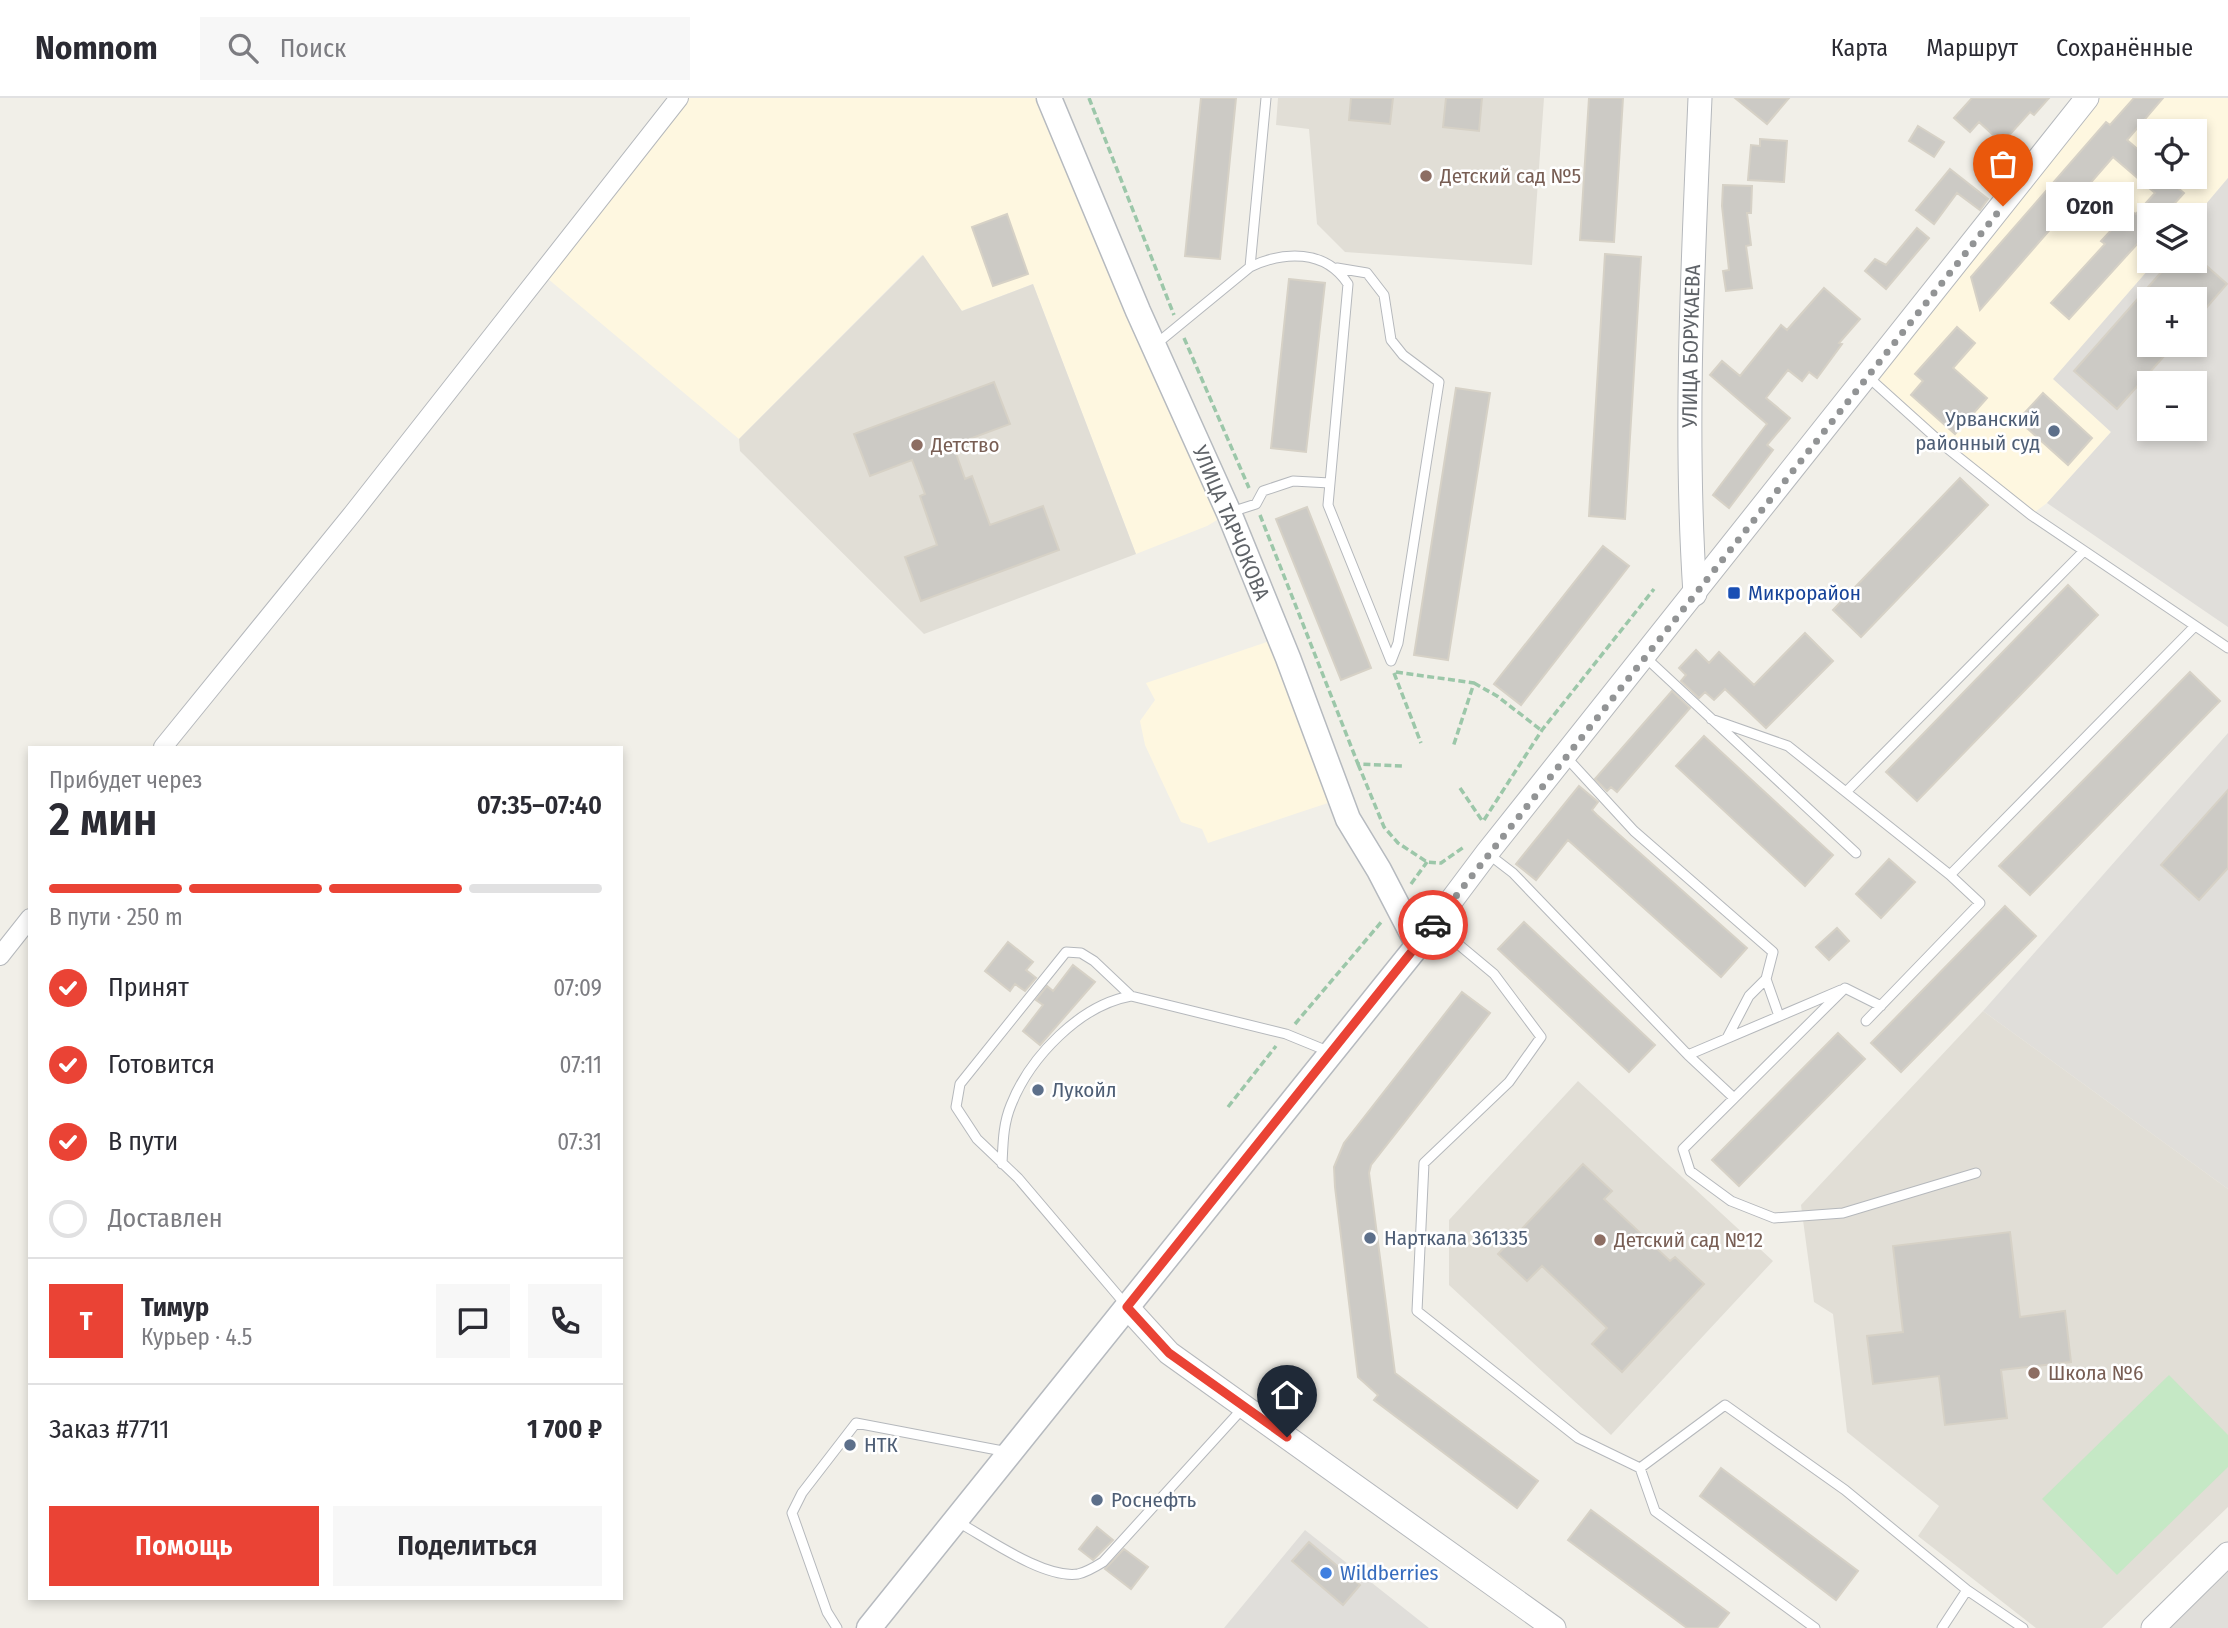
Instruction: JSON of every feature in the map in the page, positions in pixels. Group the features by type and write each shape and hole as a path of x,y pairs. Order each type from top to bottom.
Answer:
{"main road":[{"name":"УЛИЦА ТАРЧОКОВА","path":"1049,98 1228,513 1288,658 1348,819 1379,870 1418,945"},
{"path":"869,1628 1418,945"}],"street":[{"path":"164,746 362,503 679,98"},
{"name":"УЛИЦА БОРУКАЕВА","path":"1695,594 1690,432 1692,279 1700,98"},
{"path":"1418,945 1477,848 1565,755 1645,657 2087,98"},
{"path":"0,956 28,921"},
{"path":"1127,1307 1169,1353 1555,1628"},
{"path":"2153,1628 2228,1555"}],"lane":[{"path":"1250,267 1266,98"},
{"path":"1154,345 1250,267 1272,256 1302,254 1337,268 1367,273 1384,295 1391,340 1403,355 1439,382 1398,643 1391,661"},
{"path":"1337,268 1348,284 1328,505 1391,661"},
{"path":"1867,376 1968,465 2031,515 2228,648"},
{"path":"1228,513 1256,504 1263,491 1293,481 1330,483"},
{"path":"1846,792 2084,551"},
{"path":"1950,875 2195,626"},
{"path":"1645,657 1856,853"},
{"path":"1711,719 1788,746 1980,902 1866,1021"},
{"path":"1565,755 1634,831 1773,952 1766,979 1749,996 1727,1038"},
{"path":"1477,848 1513,873 1688,1055 1734,1098"},
{"path":"1433,923 1494,974 1541,1037 1509,1082 1424,1163 1417,1311 1578,1438 1640,1468 1655,1511 1815,1628"},
{"path":"1127,1307 977,1139 956,1107 960,1084 1066,952 1081,953 1094,961 1131,996"},
{"path":"1766,979 1780,1016"},
{"path":"1688,1055 1845,988 1881,1006"},
{"path":"1845,988 1684,1149 1690,1171 1731,1201 1774,1218 1843,1213 1976,1173"},
{"path":"1002,1164 1003,1136 1011,1104 1031,1070 1084,1013 1111,1000 1131,996 1286,1034 1332,1053"},
{"path":"1640,1468 1725,1405 1845,1490 1967,1590 2022,1628"},
{"path":"954,1520 1040,1566 1075,1574 1087,1571 1104,1562 1244,1406"},
{"path":"837,1628 828,1612 792,1513 802,1493 856,1423 1009,1452"},
{"path":"1942,1628 1967,1590"}],"path":[{"path":"1089,98 1178,324 1256,504 1384,827 1398,843 1427,862 1441,863 1477,848"},
{"path":"1479,828 1542,730 1654,589"},
{"path":"1391,661 1421,743"},
{"path":"1394,672 1474,683 1497,696 1542,730"},
{"path":"1453,747 1474,683"},
{"path":"1358,764 1403,766"},
{"path":"1460,788 1485,820"},
{"path":"1228,1107 1373,932"}],"shaded area":[{"path":"679,98 1049,98 1229,513 1207,526 1136,554 1033,284 961,311 922,255 739,439 541,273"},
{"name":"Детский сад №5","path":"1278,98 1544,98 1532,265 1345,252 1317,224 1309,129 1276,125"},
{"path":"2087,98 2228,98 2228,178 2207,203 2137,203 2137,273 2146,273 2054,379 2111,432 2047,503 2031,515 1867,376"},
{"path":"2228,178 2228,627 2047,503 2111,432 2053,379 2146,273 2207,273 2207,203"},
{"name":"Детство","path":"923,255 962,311 1033,284 1136,554 924,634 740,451 739,439"},
{"path":"1279,638 1340,799 1208,843 1202,829 1181,822 1145,745 1140,721 1155,700 1146,683"},
{"path":"2228,733 2228,1189 1983,1011"},
{"name":"Школа №6","path":"1983,1011 2228,1189 2228,1507 2102,1628 2036,1628 1918,1536 1939,1506 1847,1432 1833,1314 1814,1302 1801,1205"},
{"name":"Детский сад №12","path":"1578,1081 1773,1261 1611,1435 1449,1285 1449,1220"},
{"path":"1305,1530 1429,1628 1224,1628"},
{"path":"2228,1554 2228,1628 2153,1628"}],"green space":[{"path":"2169,1375 2228,1435 2228,1467 2117,1575 2042,1499"}],"building":[{"path":"1201,98 1236,98 1220,259 1185,256"},
{"path":"1351,98 1393,98 1390,124 1349,120"},
{"path":"1446,98 1482,98 1479,131 1443,127"},
{"path":"1589,98 1623,98 1614,242 1580,240"},
{"path":"1735,98 1789,98 1767,124"},
{"path":"1972,98 2049,98 2034,115 2030,112 2002,143 1979,122 1970,132 1954,118"},
{"path":"2134,98 2163,98 2145,119 2137,119 2137,128 2127,140 2137,149 2137,178 2113,157 1980,310 1971,277 2106,122 2110,125"},
{"path":"1918,126 1944,142 1934,157 1909,141"},
{"path":"1760,139 1787,141 1784,182 1748,180 1751,145 1760,146"},
{"path":"1950,169 1988,199 1980,210 1957,193 1934,224 1916,210"},
{"path":"1723,185 1752,186 1751,213 1747,213 1751,245 1746,246 1752,288 1726,291 1723,271 1729,270 1722,206"},
{"path":"2150,189 2179,189 2184,193 2175,203 2146,203 2155,193"},
{"path":"2129,211 2136,214 2137,244 2069,319 2051,303 2105,244 2101,241"},
{"path":"1007,214 1028,274 993,286 972,227"},
{"path":"1917,228 1929,238 1886,289 1865,271 1875,259 1886,265"},
{"path":"1605,254 1641,257 1625,519 1589,516"},
{"path":"2207,266 2227,284 2207,307 2207,287 2148,287 2160,273 2207,273"},
{"path":"1289,279 1325,283 1306,452 1271,448"},
{"path":"1824,288 1860,319 1839,343 1842,344 1817,378 1809,372 1802,381 1788,370 1766,398 1790,418 1767,445 1773,450 1729,508 1713,495 1767,424 1710,375 1722,361 1740,376 1781,325 1787,330"},
{"path":"2137,300 2137,357 2163,357 2151,371 2137,371 2137,387 2117,409 2074,371"},
{"path":"1957,327 1975,343 1953,368 1987,398 1955,434 1911,395 1923,381 1915,374"},
{"path":"994,382 1010,424 953,445 965,479 972,476 990,525 1043,506 1059,550 921,601 905,557 937,545 920,496 925,494 912,460 870,476 854,434"},
{"path":"1456,388 1490,393 1448,660 1414,655"},
{"path":"2043,393 2092,438 2068,465 2018,420"},
{"path":"1960,478 1988,505 1861,637 1833,610"},
{"path":"1307,507 1371,668 1341,680 1276,519"},
{"path":"1603,546 1629,566 1521,705 1494,684"},
{"path":"2068,585 2098,615 1917,801 1886,772"},
{"path":"1805,633 1833,661 1766,728 1725,689 1714,700 1705,692 1699,698 1681,681 1686,675 1679,668 1696,650 1709,663 1719,652 1754,685"},
{"path":"2190,672 2220,701 2030,895 1999,866"},
{"path":"1672,691 1690,708 1617,792 1611,787 1607,791 1595,779"},
{"path":"1704,736 1833,855 1805,886 1676,766"},
{"path":"1579,786 1598,802 1592,810 1597,815 1747,948 1721,977 1568,840 1536,880 1516,864"},
{"path":"2228,790 2228,868 2199,900 2161,865"},
{"path":"1889,859 1915,882 1881,918 1856,894"},
{"path":"2005,906 2036,936 1901,1072 1871,1043"},
{"path":"1524,922 1655,1045 1629,1072 1498,949"},
{"path":"1837,928 1849,941 1829,960 1816,947"},
{"path":"1008,942 1033,962 1026,970 1036,978 1025,991 1015,984 1010,991 985,971"},
{"path":"1073,965 1095,982 1040,1045 1023,1031 1043,1005 1036,1000 1047,986 1053,991"},
{"path":"1462,992 1490,1013 1371,1165 1369,1173 1395,1373 1538,1481 1517,1508 1374,1400 1378,1395 1358,1377 1335,1187 1334,1167 1344,1143"},
{"path":"1838,1033 1865,1059 1739,1186 1712,1160"},
{"path":"1583,1164 1612,1191 1604,1199 1670,1261 1675,1257 1704,1284 1622,1372 1592,1344 1607,1328 1542,1266 1527,1281 1498,1254"},
{"path":"2010,1232 2020,1317 2065,1311 2071,1362 2001,1370 2007,1418 1945,1425 1939,1376 1873,1384 1867,1336 1903,1332 1893,1246"},
{"path":"1721,1468 1858,1571 1836,1600 1700,1496"},
{"path":"1591,1510 1729,1613 1717,1628 1687,1628 1568,1540"},
{"path":"1097,1527 1113,1540 1093,1560 1079,1549"},
{"name":"Wildberries","path":"1309,1542 1360,1585 1343,1605 1292,1561"},
{"path":"1124,1549 1148,1567 1131,1589 1105,1569"}],"way so far":[{"path":"1433,925 1487,853 2003,206"}],"place":[{"name":"Детский сад №5","path":"1426,176"},
{"name":"Ozon","path":"2003,206"},
{"name":"Урванский районный суд","path":"2054,431"},
{"name":"Детство","path":"917,445"},
{"name":"Микрорайон","path":"1734,593"},
{"name":"Лукойл","path":"1038,1090"},
{"name":"Нарткала 361335","path":"1370,1238"},
{"name":"Детский сад №12","path":"1600,1240"},
{"name":"Школа №6","path":"2034,1373"},
{"name":"НТК","path":"850,1445"},
{"name":"Роснефть","path":"1097,1500"},
{"name":"Wildberries","path":"1326,1573"}],"route":[{"path":"1287,1437 1169,1353 1127,1307 1433,925"}]}
